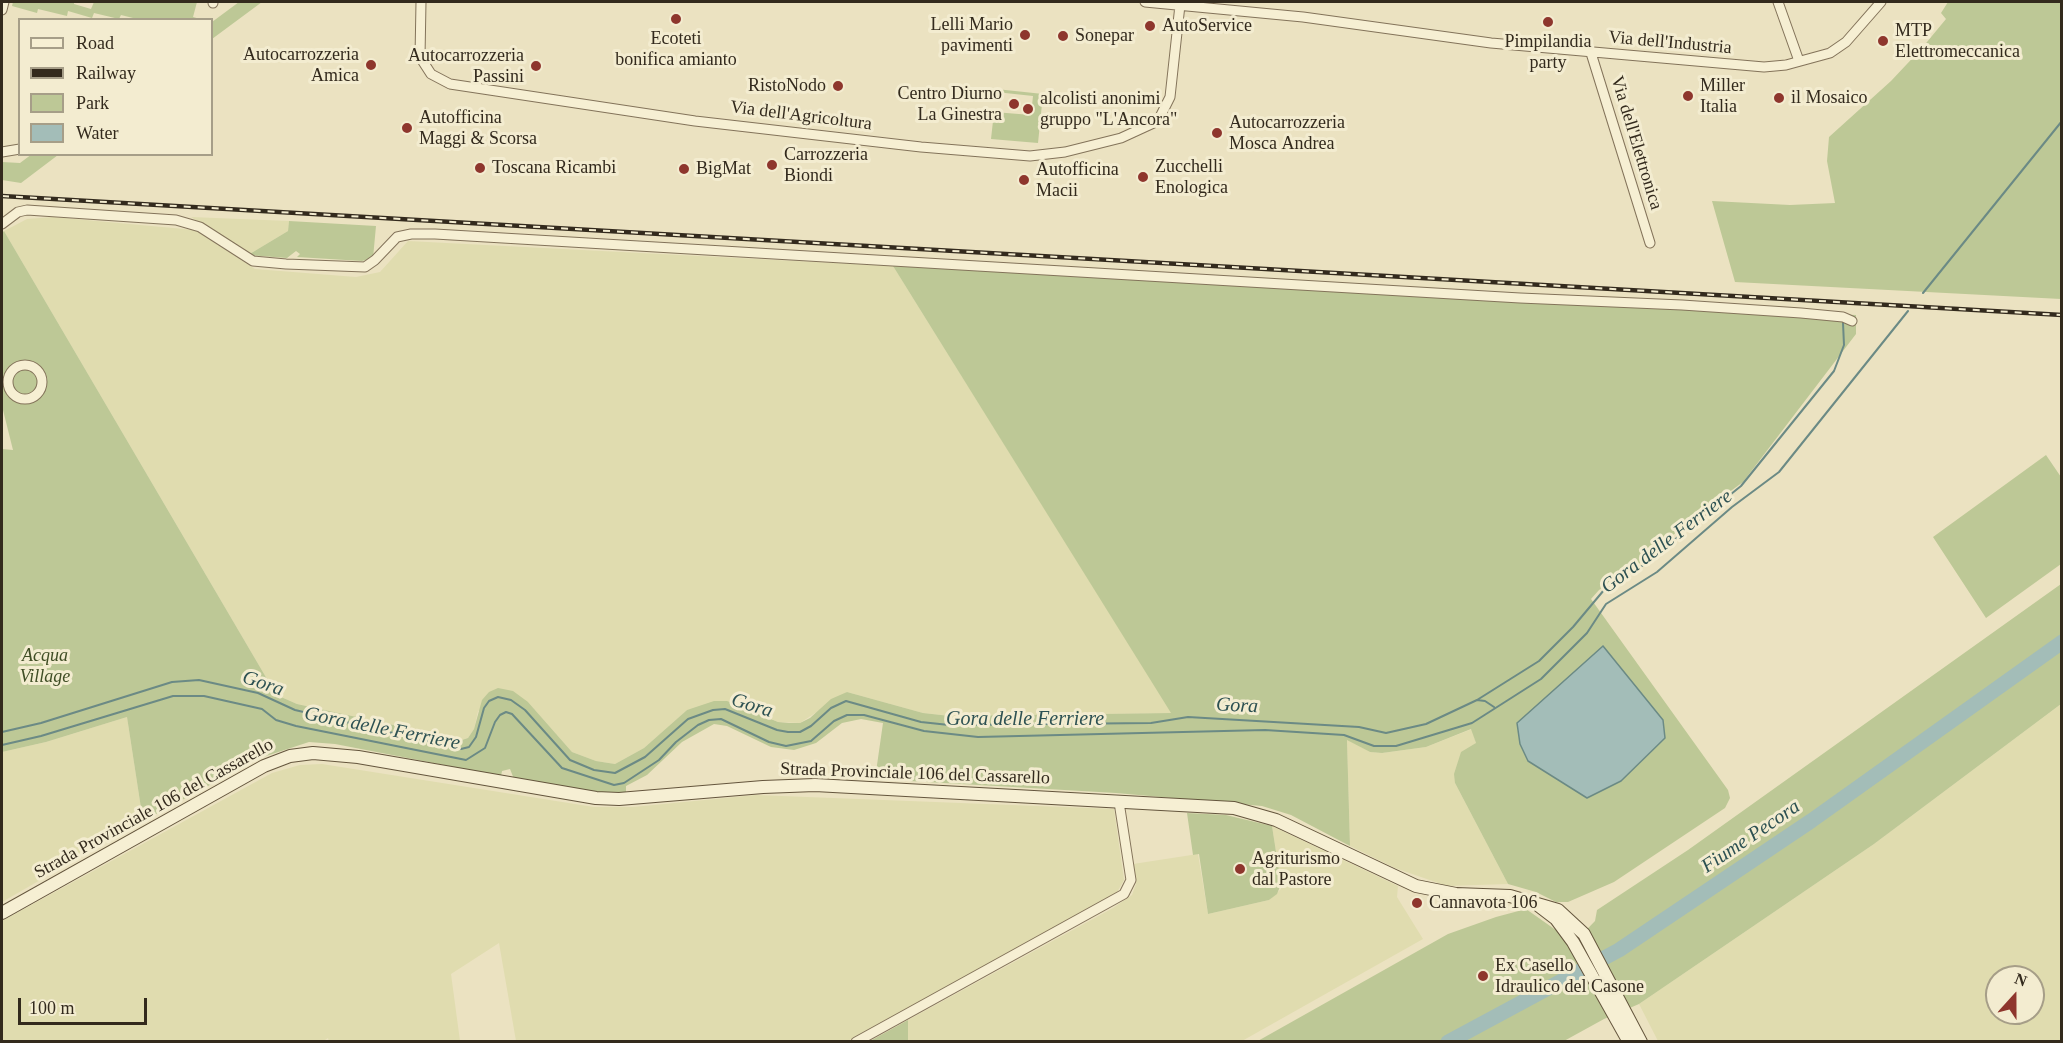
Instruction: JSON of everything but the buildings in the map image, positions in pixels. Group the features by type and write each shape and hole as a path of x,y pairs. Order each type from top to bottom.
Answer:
{"street":[{"path":"2,10 4,2"},
{"name":"Via dell'Agricoltura","path":"422,2 420,57 431,74 450,84 695,121 1022,156 1065,152 1120,138 1158,121 1170,97 1180,5"},
{"name":"Via dell'Industria","path":"1145,2 1324,19 1491,43 1764,67 1822,56 1838,48 1881,2"},
{"path":"1778,2 1799,61"},
{"name":"Via dell'Elettronica","path":"1591,53 1650,243"},
{"path":"2,153 18,149"},
{"path":"2,224 18,212 27,210 176,220 200,227 257,262 354,267 370,265 397,237 423,234 1520,298 1699,306 1801,313 1852,321"},
{"name":"Strada Provinciale 106 del Cassarello","path":"2,913 264,766 291,756 313,753 358,757 596,798 627,799 763,787 815,785 1248,810 1276,820 1416,886 1456,894 1498,895 1530,900 1558,910 1584,934 1641,1041"},
{"path":"856,1041 1121,897 1131,880 1119,802"},
{"name":"Strada Provinciale 106 del Cassarello","path":"1530,900 1556,919 1573,942 1629,1041"}],"shaded area":[{"path":"53,217 195,230 255,269 356,277 380,272 408,241 893,266 1172,713 950,716 923,713 847,692 800,723 778,722 742,706 687,710 644,748 615,764 596,761 572,752 528,702 478,711 474,729 468,738 462,740 297,704 272,693 267,679 4,231 27,219"},
{"path":"191,217 289,221 288,231 248,255"},
{"path":"2061,704 2061,1041 1658,1041 1639,1004 1874,844"},
{"path":"127,717 143,821 2,902 2,752 46,742"},
{"path":"1472,729 1476,743 1455,783 1508,884 1447,886 1395,868 1350,846 1347,739 1370,752 1382,753 1426,747"},
{"path":"322,764 594,807 633,807 756,795 1114,809 1124,880 1116,894 846,1042 516,1041 499,943 451,974 460,1041 329,1042 328,1038 322,1042 2,1041 2,921 272,773 300,765"},
{"path":"1272,826 1398,886 1397,897 1423,939 1242,1041 908,1042 908,1020 1113,908 1132,895 1136,884 1133,864 1198,854 1208,914 1269,900 1281,889"}],"green space":[{"path":"13,2 74,2 74,4 91,9 94,2 197,2 193,17 196,18 133,18 121,15 120,18 115,18 94,13 92,18 68,11 67,16 38,9 37,13 12,6"},
{"path":"239,2 262,2 213,38 213,21"},
{"path":"1948,2 2061,2 2061,299 1735,282 1712,201 1790,205 1835,203 1827,161 1829,137 1891,81 1922,48 1946,19 1941,13"},
{"path":"996,89 1043,94 1038,143 991,139 994,112 1031,115 1033,96 996,92"},
{"path":"29,156 57,156 21,183 2,180 2,162 20,163"},
{"path":"289,221 376,226 373,258 362,261 297,257 300,254 296,251 287,258 248,255 288,231"},
{"name":"Acqua Village","path":"4,231 267,679 272,693 297,704 462,740 468,738 474,729 482,700 489,692 498,688 513,691 528,702 572,752 596,761 615,764 644,748 687,710 714,701 727,701 778,722 789,723 800,723 810,718 831,699 847,692 923,713 950,716 1171,713 893,266 1565,302 1856,315 1856,334 1743,482 1687,523 1643,561 1599,590 1591,599 1728,790 1730,798 1725,808 1614,882 1568,902 1556,902 1536,892 1508,884 1455,783 1454,774 1461,752 1476,743 1471,729 1426,747 1382,753 1370,752 1347,740 1350,846 1291,815 1262,806 1116,793 875,779 883,723 861,719 842,723 816,743 794,750 771,747 727,726 714,724 682,742 647,775 626,786 626,793 574,791 514,779 510,769 502,771 501,776 335,744 309,742 260,758 143,821 127,717 46,742 2,752 2,449 13,450 2,406 2,233","holes":["1663,720 1665,738 1621,781"]},
{"path":"2046,455 2061,477 2061,564 1986,618 1933,537"},
{"path":"2061,584 2061,704 1874,844 1639,1004 1604,1019 1564,1041 1256,1042 1448,934 1496,917 1526,909 1560,933 1569,948 1595,921 1597,910 1688,850"},
{"name":"Agriturismo dal Pastore","path":"1187,813 1226,815 1272,826 1281,884 1277,894 1269,900 1208,914 1199,854 1193,855"},
{"path":"908,1020 908,1041 870,1041"}],"water":[{"path":"1603,646 1663,720 1665,738 1621,781 1587,798 1528,761 1520,744 1517,723"}],"waterway":[{"name":"Gora delle Ferriere","path":"1923,293 2062,121"},
{"name":"Gora delle Ferriere","path":"2,745 41,736 173,696 204,696 262,709 276,720 296,726 466,760 485,748 495,722 500,715 506,712 512,714 562,768 614,785 624,783 659,760 676,742 698,725 709,720 721,719 769,742 786,746 811,741 834,721 847,715 864,715 924,731 978,737 1265,730 1344,735 1374,746 1396,746 1472,723 1541,679 1587,633 1606,604 1657,572 1732,507 1779,472 1908,311"},
{"path":"1477,700 1539,661 1573,627 1604,590 1642,566 1741,486 1834,371 1844,345 1843,323"},
{"name":"Fiume Pecora","path":"1448,1042 1619,950 1811,821 2062,642"},
{"name":"Gora","path":"2,732 41,723 172,682 199,680 258,693 295,710 461,749 469,747 476,737 484,708 489,701 498,697 511,700 525,710 570,760 594,770 615,773 645,757 688,719 713,710 725,709 777,730 788,732 800,732 811,726 831,708 846,701 921,722 949,725 1151,723 1188,717 1359,727 1386,733 1426,724 1477,700 1485,701 1494,707"}],"railway":[{"path":"2,196 2062,315"}],"place":[{"name":"Ecoteti bonifica amianto","path":"676,19"},
{"name":"Pimpilandia party","path":"1548,22"},
{"name":"AutoService","path":"1150,26"},
{"name":"Lelli Mario pavimenti","path":"1025,35"},
{"name":"Sonepar","path":"1063,36"},
{"name":"MTP Elettromeccanica","path":"1883,41"},
{"name":"Autocarrozzeria Amica","path":"371,65"},
{"name":"Autocarrozzeria Passini","path":"536,66"},
{"name":"RistoNodo","path":"838,86"},
{"name":"Miller Italia","path":"1688,96"},
{"name":"il Mosaico","path":"1779,98"},
{"name":"Centro Diurno La Ginestra","path":"1014,104"},
{"name":"alcolisti anonimi gruppo \"L'Ancora\"","path":"1028,109"},
{"name":"Autofficina Maggi & Scorsa","path":"407,128"},
{"name":"Autocarrozzeria Mosca Andrea","path":"1217,133"},
{"name":"Carrozzeria Biondi","path":"772,165"},
{"name":"Toscana Ricambi","path":"480,168"},
{"name":"BigMat","path":"684,169"},
{"name":"Zucchelli Enologica","path":"1143,177"},
{"name":"Autofficina Macii","path":"1024,180"},
{"name":"Agriturismo dal Pastore","path":"1240,869"},
{"name":"Cannavota 106","path":"1417,903"},
{"name":"Ex Casello Idraulico del Casone","path":"1483,976"}]}
